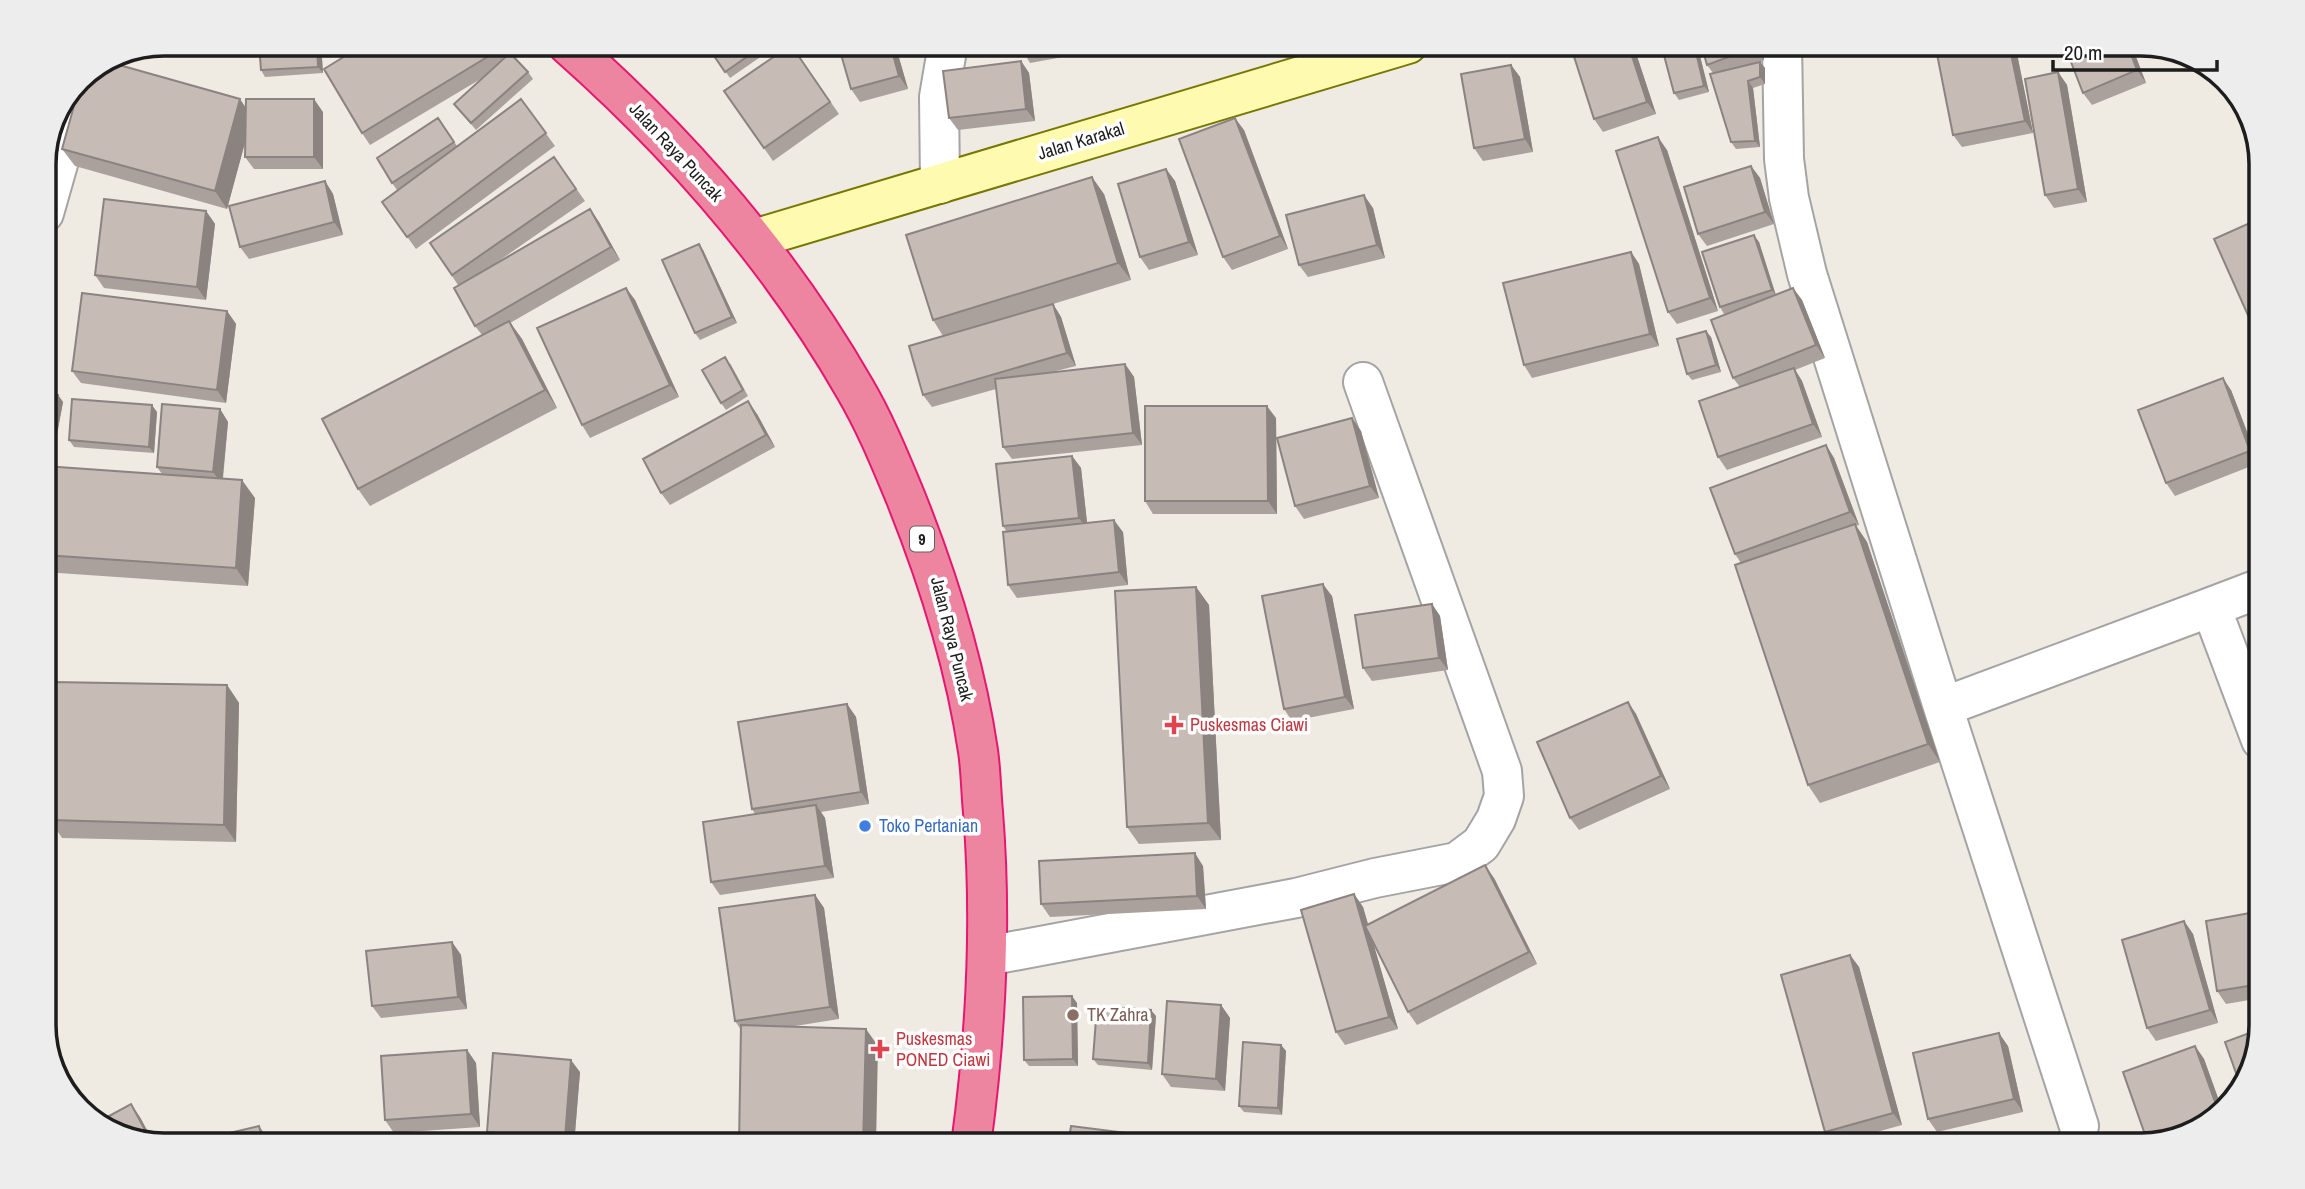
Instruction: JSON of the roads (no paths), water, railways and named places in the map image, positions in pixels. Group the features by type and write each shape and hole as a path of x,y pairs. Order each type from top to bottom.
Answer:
{"highway":[{"name":"Jalan Raya Puncak","path":"581,56 678,150 754,239 808,314 856,390 891,462 932,563 958,652 978,751 987,858 988,987 972,1133"}],"main road":[{"name":"Jalan Karakal","path":"754,239 1368,56"}],"street":[{"path":"940,184 939,97 946,56"},
{"path":"1782,56 1784,159 1797,236 1811,287 2079,1126"},
{"path":"56,169 75,102"},
{"path":"987,956 1296,898 1375,878 1457,862 1481,844 1496,819 1504,796 1502,771 1363,382"},
{"path":"1943,707 2249,593"},
{"path":"2211,607 2249,708"}],"place":[{"name":"Puskesmas Ciawi","path":"1174,725"},
{"name":"Toko Pertanian","path":"865,826"},
{"name":"TK Zahra","path":"1073,1015"},
{"name":"Puskesmas PONED Ciawi","path":"880,1049"}]}
